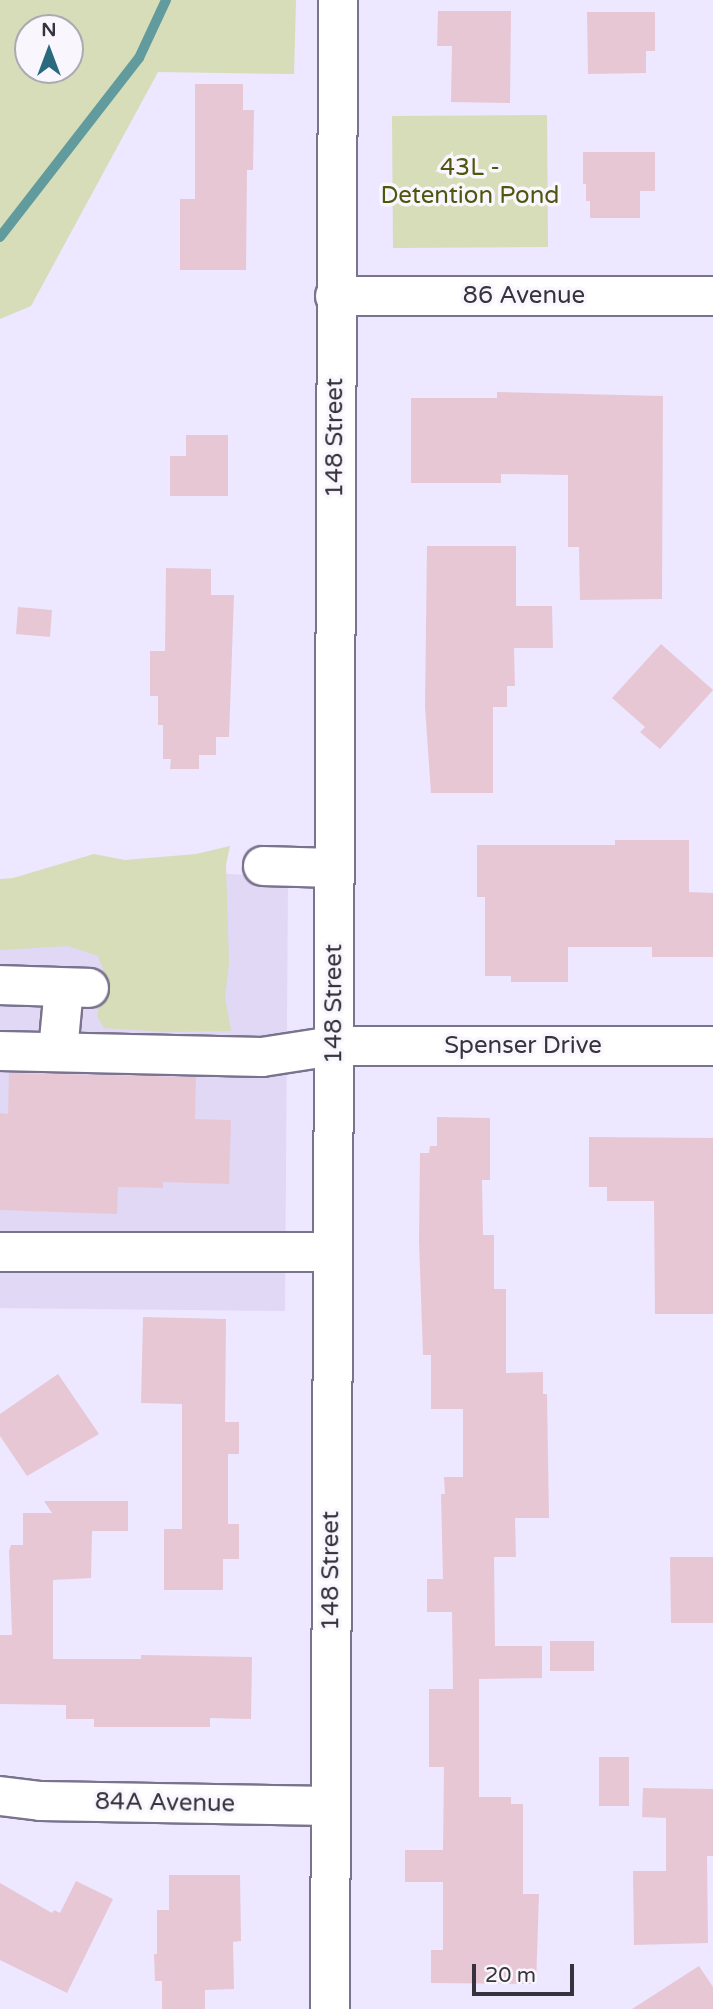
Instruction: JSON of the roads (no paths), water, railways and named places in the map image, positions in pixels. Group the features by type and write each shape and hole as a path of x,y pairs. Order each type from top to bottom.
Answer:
{"street":[{"name":"148 Street","path":"330,2009 338,0"},
{"name":"86 Avenue","path":"335,296 713,296"},
{"path":"263,866 334,868"},
{"path":"0,985 76,988 58,1051"},
{"name":"Spenser Drive","path":"0,1052 58,1051 262,1057 333,1046 713,1046"},
{"path":"0,1252 332,1252"},
{"name":"84A Avenue","path":"0,1796 41,1801 330,1806"}],"waterway":[{"path":"0,237 139,58 166,0"}],"park label":[{"name":"43L - Detention Pond","path":"470,182"}]}
